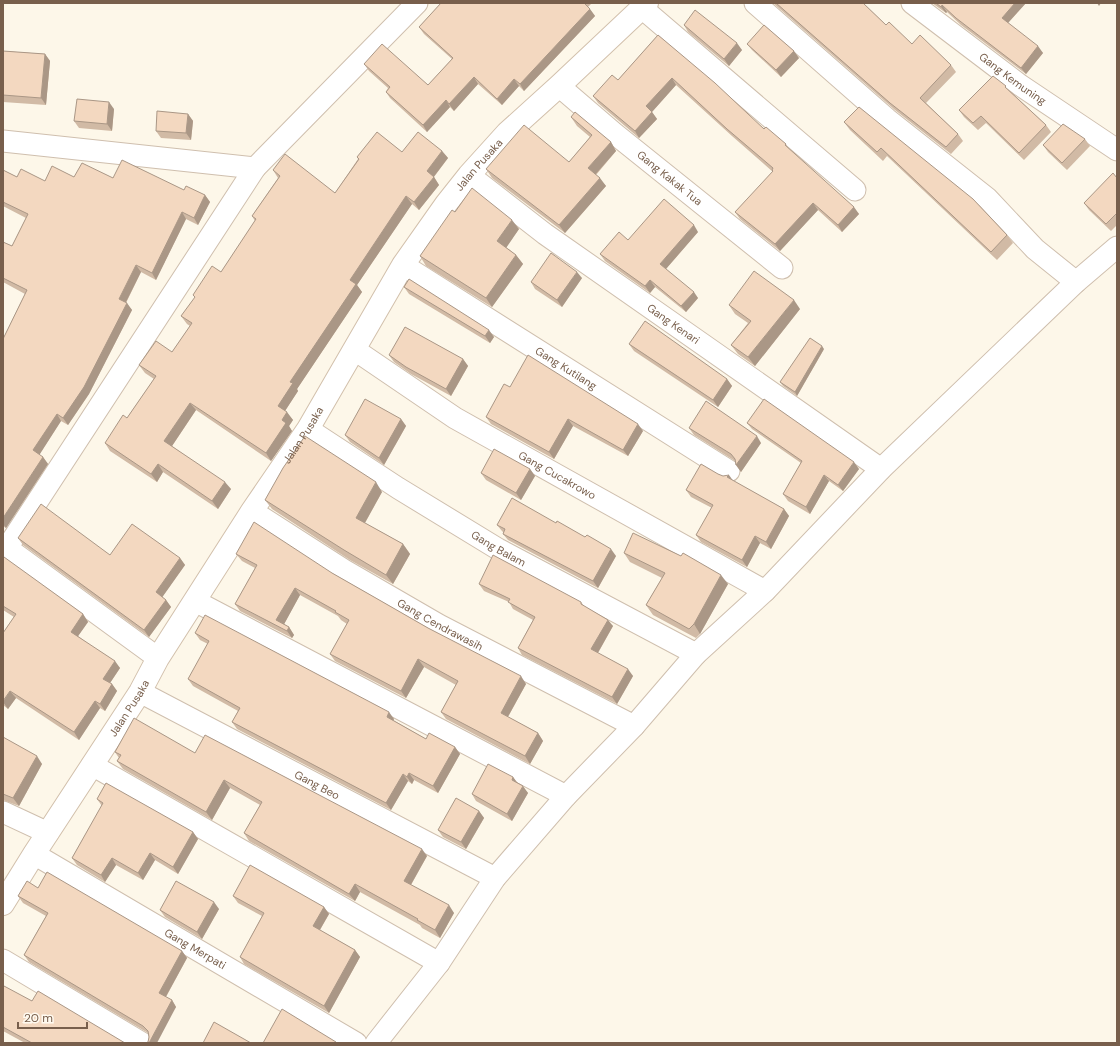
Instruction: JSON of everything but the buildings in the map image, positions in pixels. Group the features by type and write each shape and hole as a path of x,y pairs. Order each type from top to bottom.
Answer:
{"main road":[{"name":"Jalan Pusaka","path":"3,904 140,692 158,658 252,511 308,429 403,265 469,175 507,133 644,5"}],"street":[{"path":"158,658 4,549 255,168 418,3"},
{"path":"755,3 887,119 987,198 1035,249 1076,282"},
{"name":"Gang Kemuning","path":"912,3 1020,85 1117,150"},
{"path":"644,5 855,190"},
{"name":"Gang Kakak Tua","path":"559,86 615,134 782,268"},
{"path":"3,141 255,168"},
{"name":"Gang Kenari","path":"469,175 545,234 880,469"},
{"path":"376,1043 439,964 495,878 566,796 634,726 696,654 765,591 880,469 1076,282 1117,247"},
{"name":"Gang Kutilang","path":"403,265 729,471"},
{"name":"Gang Cucakrowo","path":"354,350 455,418 765,591"},
{"name":"Gang Balam","path":"308,429 398,488 498,549 696,654"},
{"name":"Gang Cendrawasih","path":"252,511 344,570 439,625 634,726"},
{"path":"195,601 566,796"},
{"name":"Gang Beo","path":"140,692 495,878"},
{"path":"92,765 439,964"},
{"path":"3,812 48,833"},
{"name":"Gang Merpati","path":"34,854 356,1043"},
{"path":"3,960 142,1043"}]}
